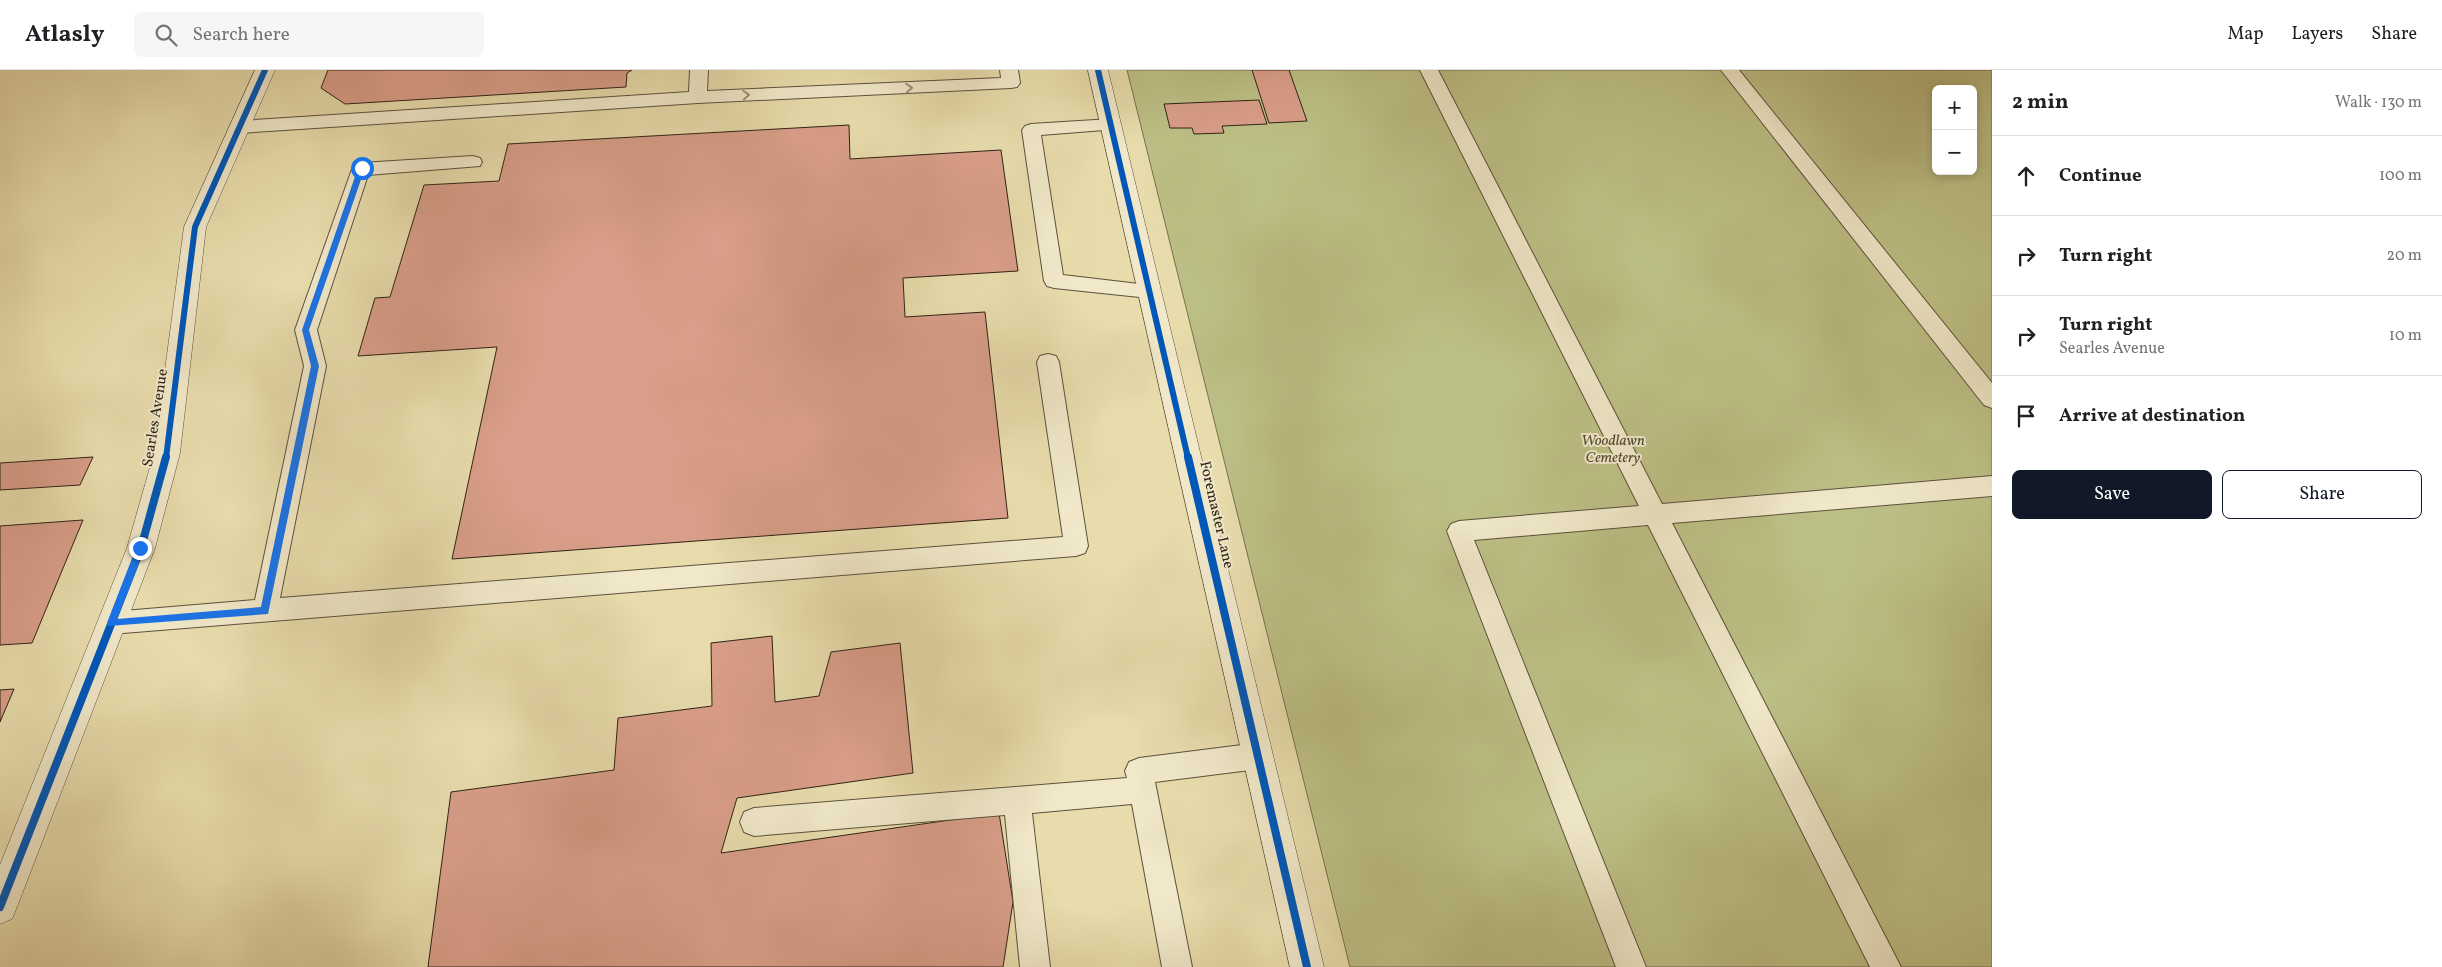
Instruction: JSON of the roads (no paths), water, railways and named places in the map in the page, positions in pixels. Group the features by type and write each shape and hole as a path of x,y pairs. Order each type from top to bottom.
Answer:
{"street":[{"name":"Searles Avenue","path":"0,907 140,548 167,453 195,227 265,70"},
{"name":"Foremaster Lane","path":"1098,70 1307,967"}],"lane":[{"path":"698,98 699,70"},
{"path":"240,128 698,98 1011,83 1009,70"},
{"path":"1429,70 1886,967"},
{"path":"1730,70 1992,399"},
{"path":"1111,125 1031,130 1054,281 1149,291"},
{"path":"265,611 315,366 306,330 362,168 473,162"},
{"path":"112,623 1076,546 1048,362"},
{"path":"1631,967 1459,531 1992,486"},
{"path":"1177,967 1139,771 1258,756"},
{"path":"754,822 1143,790"},
{"path":"1017,800 1035,967"}],"park label":[{"name":"Woodlawn Cemetery","path":"1613,450"}]}
